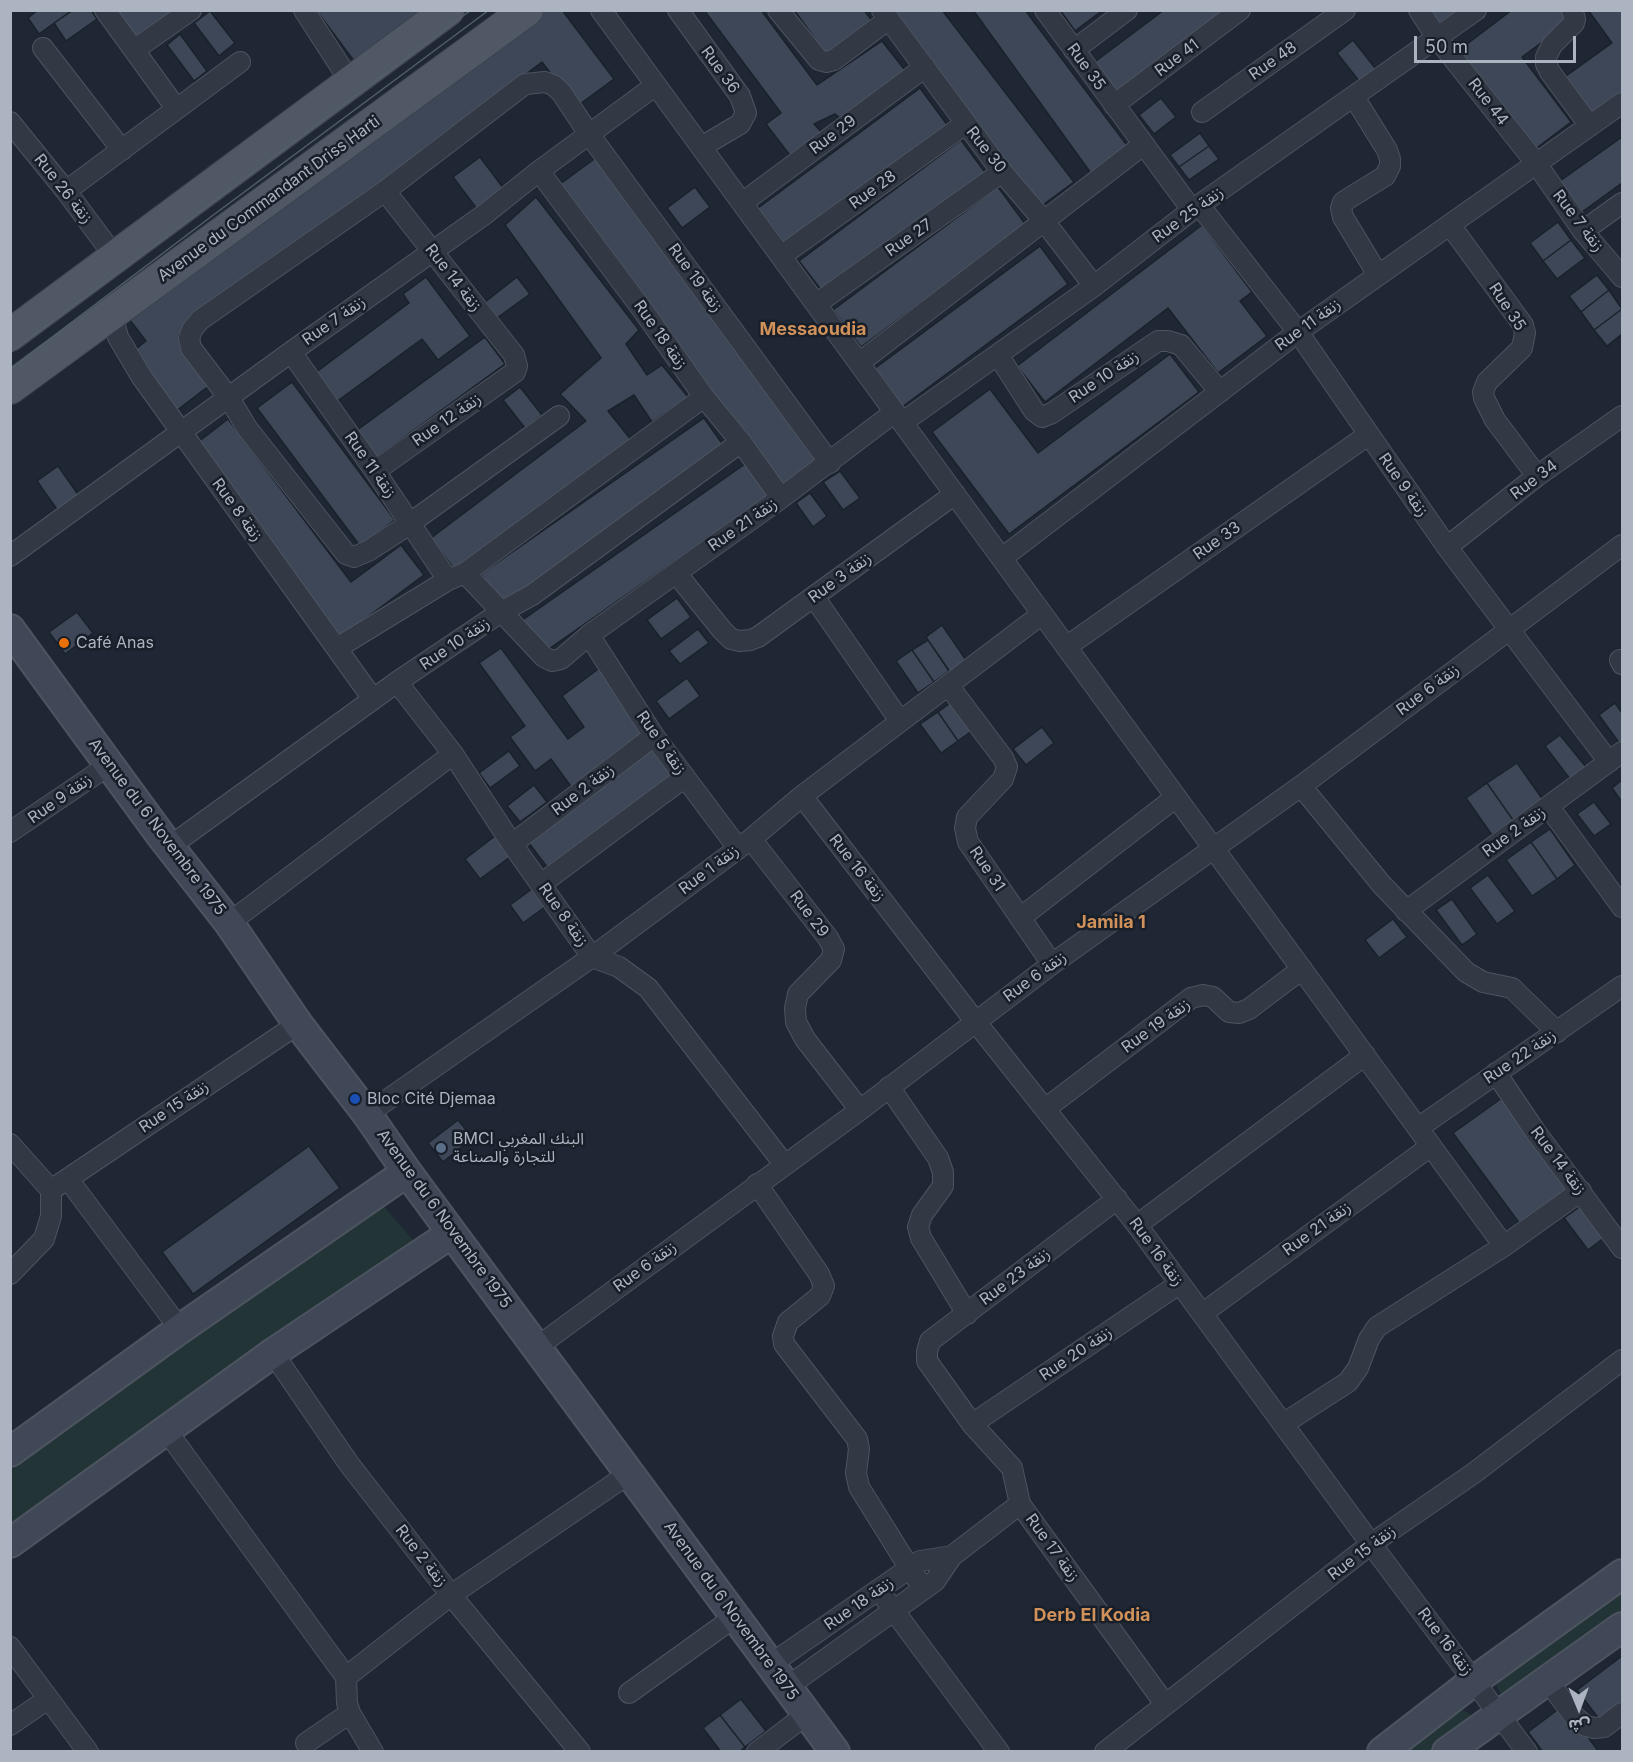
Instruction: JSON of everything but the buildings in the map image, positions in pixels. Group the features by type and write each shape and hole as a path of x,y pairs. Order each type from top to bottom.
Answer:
{"main road":[{"path":"10,335 448,10"},
{"name":"Avenue du Commandant Driss Harti","path":"10,388 527,10"}],"street":[{"path":"105,10 176,108"},
{"path":"129,44 146,44 191,10"},
{"path":"304,10 351,83"},
{"path":"602,10 1504,1246"},
{"name":"Rue 36","path":"678,10 740,96 746,113 740,124 701,147"},
{"path":"778,10 819,60 826,62 834,60 886,15"},
{"name":"Rue 35","path":"1045,10 1143,145 1196,208"},
{"path":"1074,50 1127,10"},
{"name":"Rue 41","path":"1114,105 1240,10"},
{"name":"Rue 48","path":"1202,112 1345,10"},
{"name":"Rue 44","path":"1419,10 1437,38 1536,164"},
{"name":"Rue 25 زنقة","path":"899,417 998,356 1196,208 1476,10"},
{"path":"1572,10 1574,23 1552,45 1546,57 1546,64 1590,126"},
{"name":"Rue 30","path":"886,15 965,124 1094,286"},
{"path":"43,48 122,150"},
{"path":"66,191 240,62"},
{"name":"Rue 29","path":"742,203 925,67"},
{"name":"Rue 19 زنقة","path":"386,191 525,84 545,82 554,85 830,463"},
{"name":"Rue 7 زنقة","path":"10,556 485,214 539,171 656,85"},
{"path":"1354,98 1387,150 1390,166 1385,176 1343,202 1341,208 1343,217 1378,275"},
{"name":"Rue 11 زنقة","path":"1002,558 1298,332 1623,103"},
{"name":"Rue 26 زنقة","path":"10,122 66,191 115,257"},
{"name":"Rue 28","path":"781,256 965,124"},
{"path":"859,363 1143,145"},
{"name":"Rue 7 زنقة","path":"1536,164 1583,231 1623,277"},
{"name":"Rue 18 زنقة","path":"539,171 642,309 704,397 741,442 781,498"},
{"name":"Rue 27","path":"816,304 1002,172"},
{"path":"386,191 200,320 189,338 192,348 229,398 247,428 346,554 354,557 410,523 559,417"},
{"name":"Rue 14 زنقة","path":"386,191 514,355 517,366"},
{"path":"1583,231 1623,203"},
{"name":"Rue 9 زنقة","path":"1196,208 1298,332 1368,435 1509,630 1616,757"},
{"name":"Rue 35","path":"1450,225 1526,333 1522,348 1487,382 1483,392 1495,420 1537,476"},
{"name":"Rue 8 زنقة","path":"112,314 118,337 125,350 373,699"},
{"name":"Rue 10 زنقة","path":"998,356 1034,411 1042,417 1052,413 1158,341 1181,345 1220,392"},
{"name":"Rue 11 زنقة","path":"291,352 410,523 457,576 501,612"},
{"name":"Rue 12 زنقة","path":"375,471 515,372 517,366"},
{"path":"337,648 457,576 704,397"},
{"name":"Rue 34","path":"1447,546 1537,476 1623,416"},
{"name":"Rue 21 زنقة","path":"501,612 544,657 552,661 561,659 589,635 830,463 899,417"},
{"name":"Rue 33","path":"1066,647 1368,435"},
{"name":"Rue 10 زنقة","path":"170,847 397,682 501,612 532,595 741,442"},
{"name":"Rue 3 زنقة","path":"676,573 731,639 750,640 758,637 955,494"},
{"name":"Rue 6 زنقة","path":"537,1347 860,1110 1052,964 1301,786 1623,545"},
{"path":"814,597 900,721"},
{"name":"Rue 1 زنقة","path":"368,1114 592,957 745,843 802,796 1042,614"},
{"name":"Avenue du 6 Novembre 1975","path":"10,629 170,847 229,923 298,1024 368,1114 407,1172 835,1752"},
{"name":"Rue 5 زنقة","path":"589,635 654,736 685,777 745,843"},
{"name":"Rue 8 زنقة","path":"397,682 453,754 512,844 592,957 619,967 648,988 784,1164"},
{"name":"Rue 31","path":"948,685 1004,758 1007,767 1003,779 967,817 965,828 968,842 1052,964"},
{"name":"Rue 2 زنقة","path":"512,844 654,736"},
{"path":"229,923 453,754"},
{"name":"Rue 2 زنقة","path":"1406,911 1616,757"},
{"name":"Rue 9 زنقة","path":"10,832 109,765"},
{"path":"541,884 685,777"},
{"path":"1301,786 1350,848 1406,911 1466,972 1482,982 1512,988 1557,1032"},
{"name":"Rue 16 زنقة","path":"802,796 975,1021 1137,1225 1371,1544 1500,1715"},
{"path":"1020,918 1176,797"},
{"path":"1549,807 1623,908"},
{"name":"Rue 29","path":"745,843 828,938 834,949 831,960 798,994 795,1008 796,1022 805,1039 860,1110"},
{"name":"Rue 19 زنقة","path":"1045,1109 1191,998 1203,995 1213,997 1229,1012 1239,1013 1249,1009 1302,969"},
{"name":"Rue 22 زنقة","path":"1418,1128 1623,986"},
{"name":"Rue 15 زنقة","path":"51,1190 298,1024"},
{"path":"1137,1225 1365,1055"},
{"name":"Rue 14 زنقة","path":"1496,1073 1535,1131 1623,1248"},
{"path":"889,1087 938,1158 943,1172 943,1186 922,1215 918,1227 921,1238 967,1314"},
{"path":"10,1144 51,1190 51,1216 44,1239 10,1274"},
{"name":"Rue 21 زنقة","path":"1203,1313 1431,1146"},
{"path":"10,1452 180,1329 407,1172"},
{"path":"68,1179 180,1329"},
{"path":"757,1184 819,1274 824,1286 820,1296 788,1323 783,1336 784,1344 857,1439 859,1449 856,1473 859,1487 924,1588"},
{"path":"1283,1424 1348,1382 1358,1368 1369,1339 1377,1327 1504,1246 1581,1191"},
{"name":"Rue 23 زنقة","path":"927,1362 930,1341 1117,1199"},
{"path":"10,1544 273,1353 453,1233"},
{"name":"Rue 20 زنقة","path":"972,1424 1179,1284"},
{"name":"Rue 2 زنقة","path":"273,1353 350,1464 573,1749"},
{"name":"Rue 15 زنقة","path":"1105,1752 1371,1544 1474,1473 1623,1360"},
{"name":"Rue 17 زنقة","path":"927,1362 972,1424 1012,1468 1020,1504 1165,1704"},
{"path":"166,1430 346,1677 347,1703 350,1713 373,1752"},
{"path":"346,1677 451,1595 630,1473"},
{"name":"Rue 18 زنقة","path":"779,1676 894,1610 935,1581 952,1556 1020,1504"},
{"name":"Rue 18 زنقة","path":"779,1676 878,1590 920,1561 952,1556"},
{"path":"1383,1752 1475,1680 1623,1574"},
{"path":"878,1590 999,1752"},
{"path":"629,1693 735,1616"},
{"path":"1447,1752 1623,1627"},
{"path":"10,1647 88,1752"},
{"path":"1547,1680 1574,1716 1586,1726 1598,1728 1623,1713"},
{"path":"10,1725 48,1699"},
{"path":"306,1743 350,1713"},
{"path":"758,1752 807,1714"},
{"path":"1500,1715 1527,1752"}],"shaded area":[{"path":"379,1201 413,1240 270,1348 11,1533 11,1465 190,1340"},
{"path":"1622,1585 1622,1618 1506,1695 1500,1693 1497,1686 1498,1680"},
{"path":"1459,1709 1469,1713 1473,1718 1436,1751 1402,1752"}],"tram line":[{"path":"10,353 471,10"},
{"path":"10,369 489,10"}],"place":[{"name":"Café Anas","path":"64,643"},
{"name":"Bloc Cité Djemaa","path":"355,1099"},
{"name":"BMCI البنك المغربي للتجارة والصناعة","path":"441,1148"}],"district":[{"name":"Messaoudia","path":"813,330"},
{"name":"Jamila 1","path":"1111,923"},
{"name":"Derb El Kodia","path":"1092,1616"}]}
